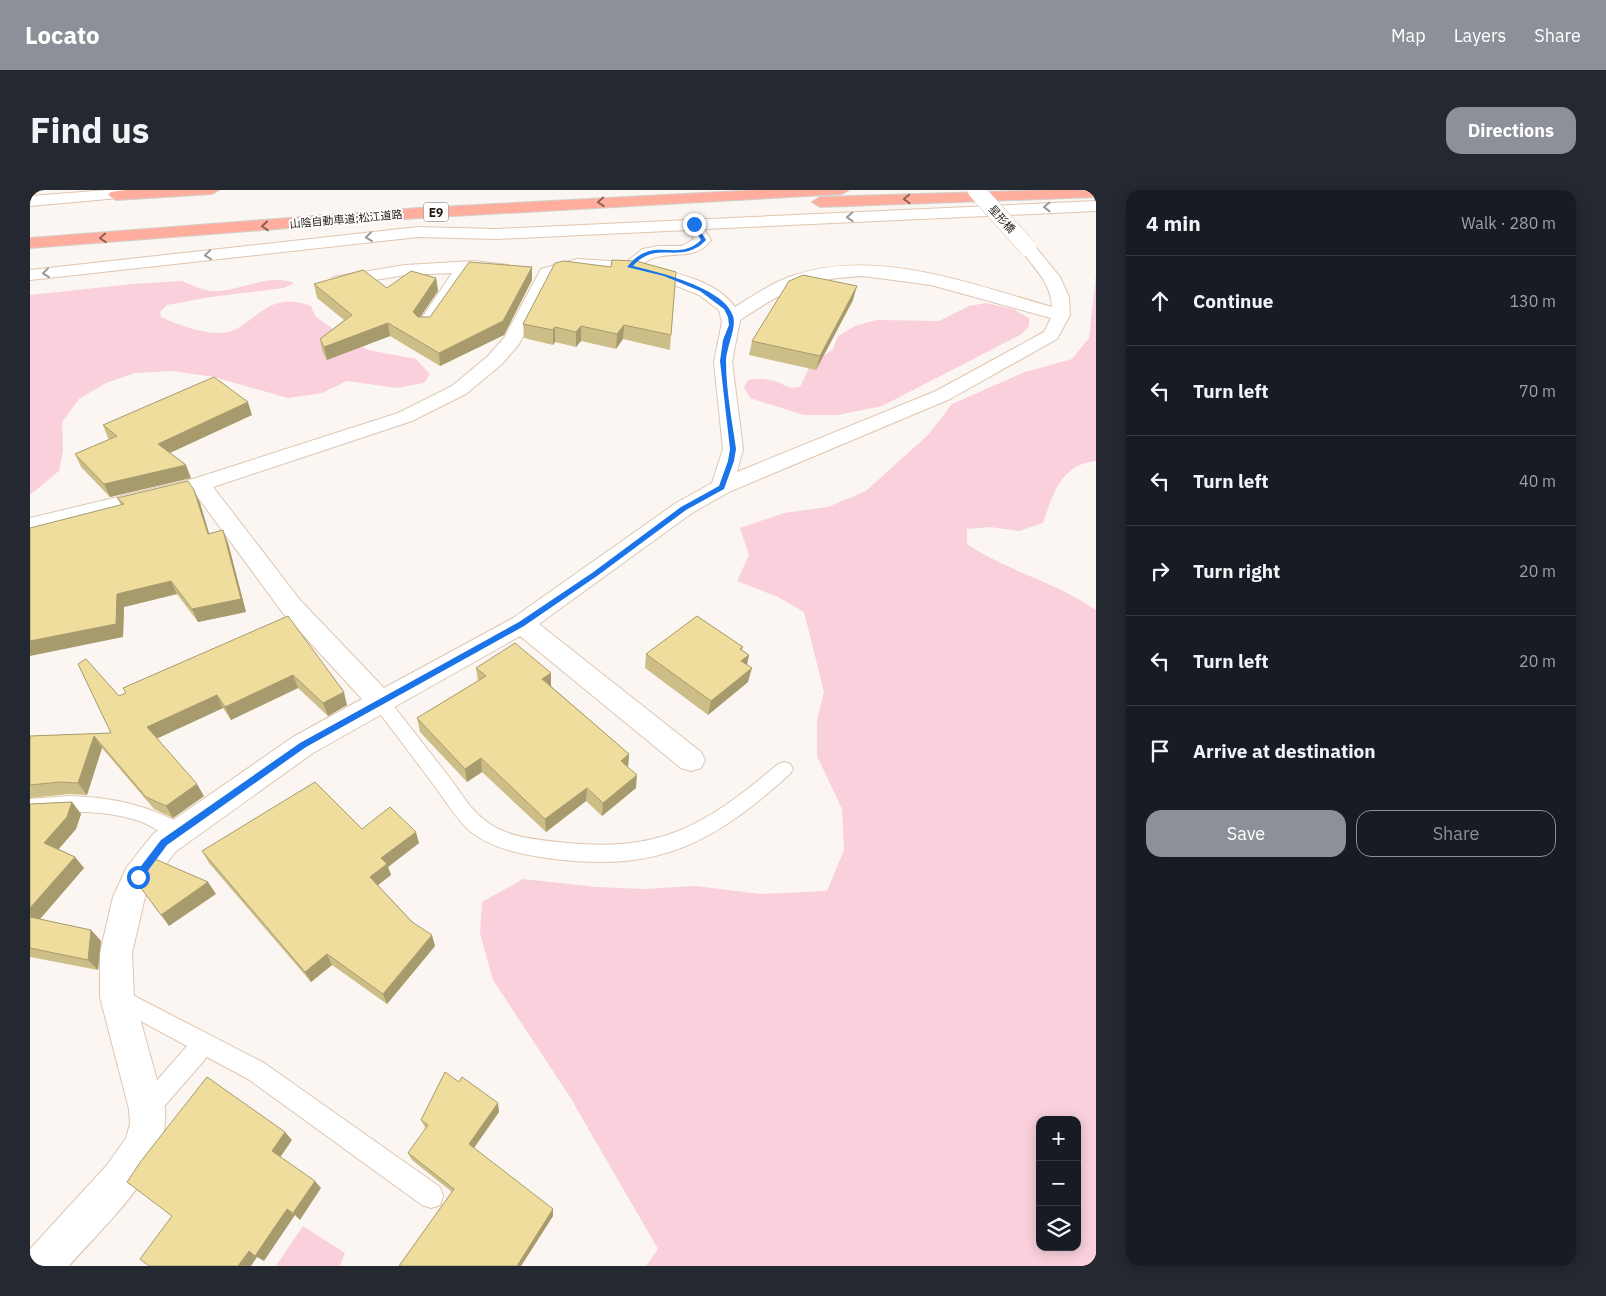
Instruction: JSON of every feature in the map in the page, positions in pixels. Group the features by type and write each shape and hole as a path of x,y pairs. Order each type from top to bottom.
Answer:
{"highway":[{"path":"116,195 212,190"},
{"path":"500,193 567,190"},
{"name":"山陰自動車道;松江道路","path":"30,243 418,213 658,198 842,190"},
{"path":"418,232 676,207 1096,193"},
{"name":"山陰自動車道;松江道路","path":"296,207 442,196"}],"street":[{"path":"30,201 163,190"},
{"name":"星形橋","path":"976,190 1052,278 1060,297 1060,314"},
{"path":"30,275 418,232 496,234 1096,206"},
{"path":"630,267 639,256 652,251 682,252 696,248 703,240 694,224"},
{"path":"338,281 405,270 474,266 532,272 578,264 630,267 666,275 702,290 726,308 731,318 723,361 733,449 731,461 721,488"},
{"path":"426,325 464,268"},
{"path":"42,1266 120,1178 142,1147 148,1124 147,1109 117,997 116,953 129,898 138,877 164,843 303,745 522,624 684,508 721,488 943,395 1051,335 1060,314 937,282 866,271 840,272 801,278 778,289 731,318"},
{"path":"30,525 199,484 405,417 460,390 495,360 512,340 532,272"},
{"path":"199,484 291,606 380,701"},
{"path":"522,624 691,760"}],"lane":[{"path":"380,701 473,822 496,837 545,850 569,854 616,854 643,853 672,846 702,832 728,815 758,793 784,769"},
{"path":"30,807 68,802 121,807 148,814 178,832"},
{"path":"117,997 256,1071 430,1196"},
{"path":"147,1109 204,1043"}],"shaded area":[{"path":"1096,275 1096,461 1084,463 1066,474 1055,491 1043,523 1019,531 990,527 967,529 967,544 998,562 1081,600 1096,610 1096,1266 646,1266 658,1249 570,1097 493,980 480,933 482,902 523,879 596,887 644,889 695,886 760,894 827,891 844,850 842,809 817,756 817,721 824,692 804,612 778,597 737,581 749,555 740,528 784,513 828,507 866,491 929,434 952,404 1025,372 1072,359 1089,338"},
{"path":"274,280 294,283 284,288 211,297 167,305 160,312 161,317 182,326 212,333 231,331 270,306 281,302 295,302 311,306 315,316 345,338 368,350 416,359 430,374 424,383 397,388 347,381 322,393 288,398 214,377 172,371 135,373 106,383 79,399 62,422 63,450 59,471 30,495 30,295 133,284 182,281 212,291 222,291 263,281"},
{"path":"986,303 1013,309 1029,318 1029,326 1022,334 882,406 838,415 804,415 750,398 744,387 748,380 765,379 775,381 790,388 800,387 810,366 833,349 838,336 855,326 876,320 939,321 969,306"},
{"path":"303,1226 345,1253 340,1266 276,1266"}],"building":[{"path":"612,260 636,261 676,272 671,335 624,325 617,334 581,326 576,332 555,327 553,330 523,324 555,263 564,261 611,267"},
{"path":"469,262 532,267 503,321 439,353 388,323 324,347 320,339 352,315 314,284 363,270 387,288 411,271 436,278 413,312 418,317 430,317"},
{"path":"803,275 857,286 820,356 752,341 789,281"},
{"path":"214,377 248,402 158,444 186,465 104,484 75,454 117,436 103,425"},
{"path":"188,481 194,490 208,534 223,530 241,599 192,609 171,581 117,594 116,624 30,641 30,528 124,504 117,498"},
{"path":"288,616 344,692 323,703 293,675 225,707 217,695 147,727 197,784 166,806 146,797 94,736 78,783 60,782 30,785 30,736 111,733 78,664 86,659 119,696 126,693 123,688"},
{"path":"697,616 743,647 740,649 749,655 741,661 752,668 711,701 646,654"},
{"path":"515,643 551,673 542,679 629,754 621,761 637,775 603,803 587,788 545,819 481,758 465,769 417,718 486,676 476,668"},
{"path":"315,782 362,829 390,807 416,832 381,858 387,864 370,877 412,922 432,935 383,994 327,954 305,972 202,851"},
{"path":"72,802 67,817 44,843 75,857 30,908 30,804"},
{"path":"155,859 208,882 161,915 138,884"},
{"path":"30,917 91,930 88,960 30,948"},
{"path":"445,1072 459,1082 462,1077 498,1103 469,1144 553,1209 517,1266 399,1266 454,1189 408,1153 428,1125 421,1120"},
{"path":"207,1077 285,1132 272,1151 315,1181 293,1213 287,1209 255,1256 249,1251 238,1266 149,1266 140,1259 172,1216 127,1182 141,1161"}],"route":[{"path":"138,877 164,843 303,745 522,624 684,508 721,488 731,461 733,449 723,361 731,317 726,308 716,298 702,290 666,275 630,267 639,256 652,251 682,252 696,248 703,240 694,224"}]}
